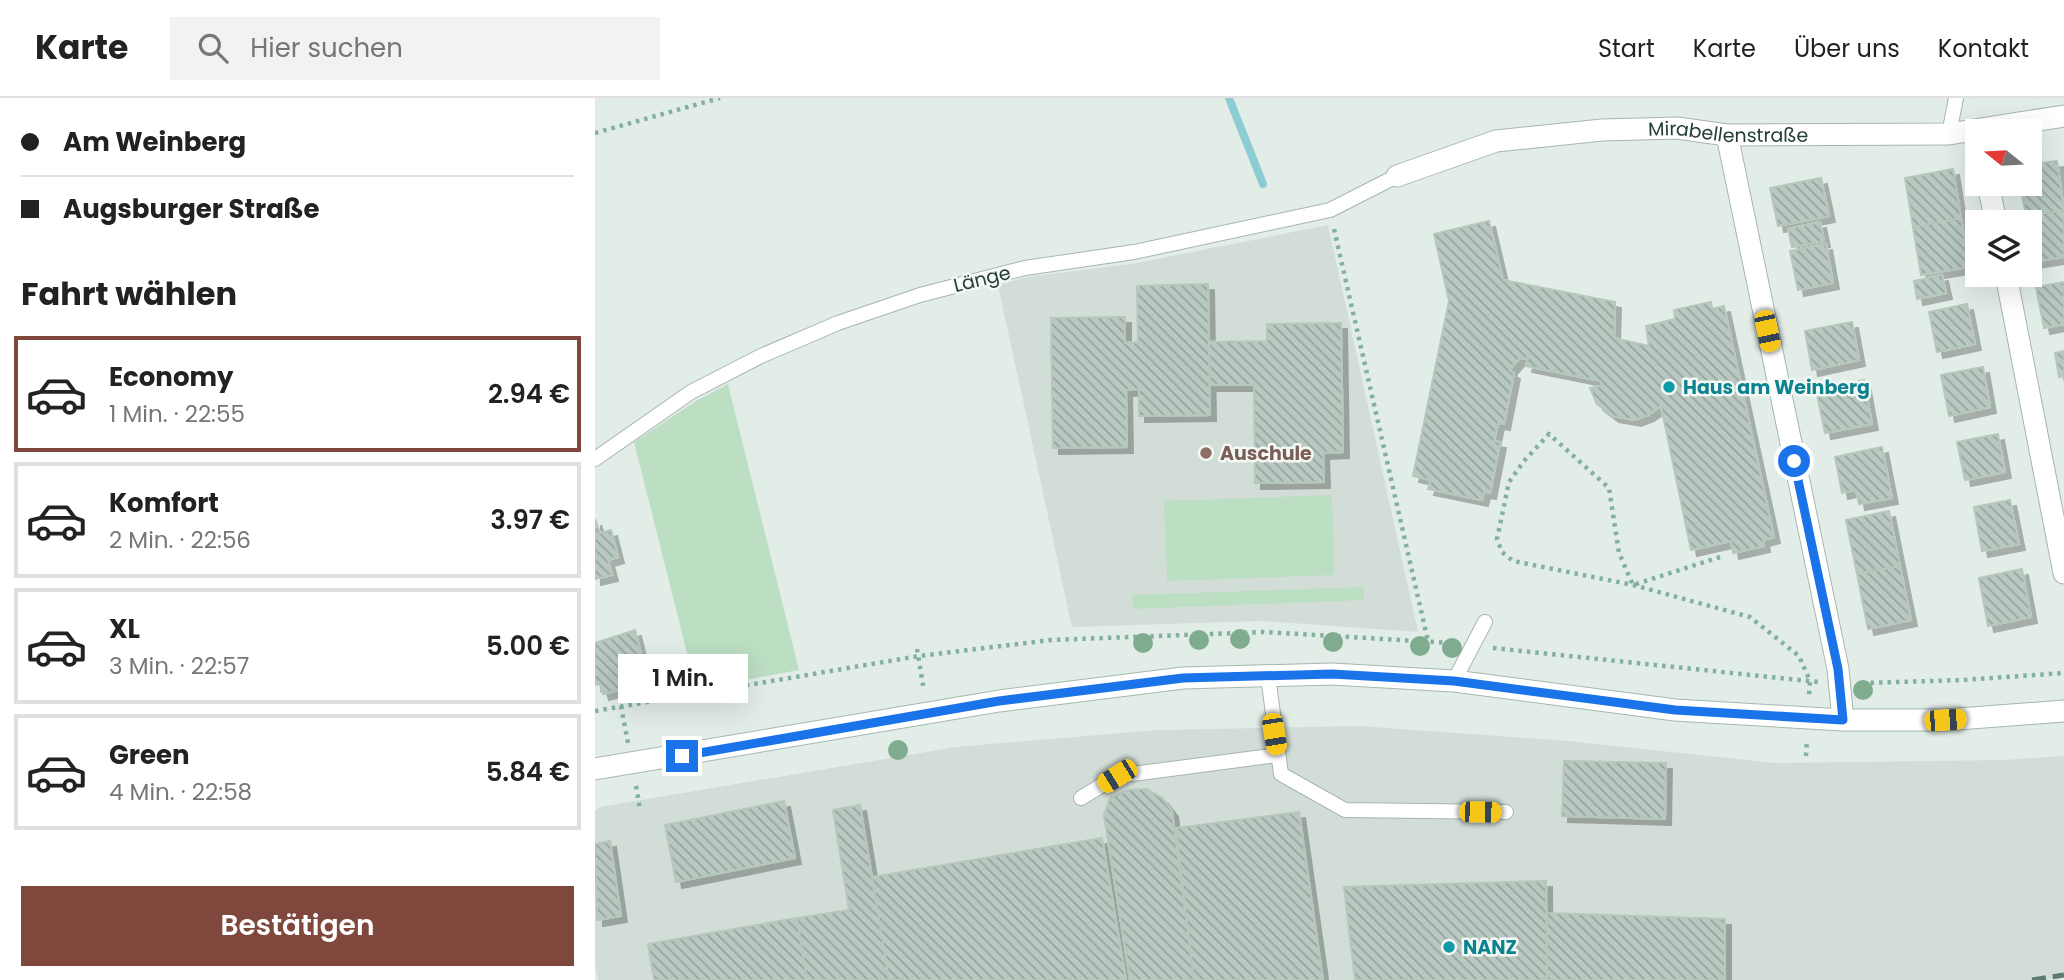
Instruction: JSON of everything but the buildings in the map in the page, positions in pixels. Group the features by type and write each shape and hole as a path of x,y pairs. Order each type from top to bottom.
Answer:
{"street":[{"name":"Mirabellenstraße","path":"2042,120 2064,116"},
{"name":"Mirabellenstraße","path":"1397,176 1496,141 1602,130 1677,128 1727,135 1965,132"},
{"path":"1727,135 1840,684 1843,720"},
{"path":"2008,287 2064,573"},
{"path":"595,769 1056,692 1183,678 1332,674 1454,681 1675,710 1843,720 1945,720 2064,711"}],"lane":[{"path":"1949,134 1956,98"},
{"name":"Länge","path":"595,459 691,393 761,356 838,323 920,295 1025,268 1134,252 1330,210 1397,176"},
{"path":"1454,681 1485,622"},
{"path":"1268,676 1281,774 1345,810 1506,812"},
{"path":"1081,798 1117,776 1278,755"}],"path":[{"path":"595,133 720,98"},
{"path":"1330,210 1428,641"},
{"path":"1633,585 1619,553 1609,488 1549,434 1509,482 1497,539 1502,552 1513,561 1633,585 1750,617 1799,656 1810,681 1806,756"},
{"path":"1633,585 1720,557"},
{"path":"595,711 919,656 1051,640 1264,632 1473,645 1840,684 2064,673"},
{"path":"917,649 927,712"}],"shaded area":[{"name":"Auschule","path":"1328,225 1418,632 1262,621 1072,627 998,285 1027,277 1137,263"},
{"path":"1358,726 1568,741 1775,763 2004,760 2064,756 2064,978 598,980 595,963 595,811 600,807 956,747 1158,730"}],"green space":[{"path":"728,384 799,670 696,689 634,442 696,401"},
{"path":"1332,495 1334,575 1167,581 1164,501"},
{"path":"1364,587 1364,600 1133,609 1132,595"}],"waterway":[{"path":"1229,98 1263,184"}],"railway":[{"path":"2032,980 2064,975"}],"place":[{"name":"Haus am Weinberg","path":"1669,387"},
{"name":"Auschule","path":"1206,453"},
{"name":"NANZ","path":"1449,947"}],"route":[{"path":"682,756 927,712 1056,692 1183,678 1332,674 1454,681 1675,710 1843,720 1838,669 1794,461"}]}
